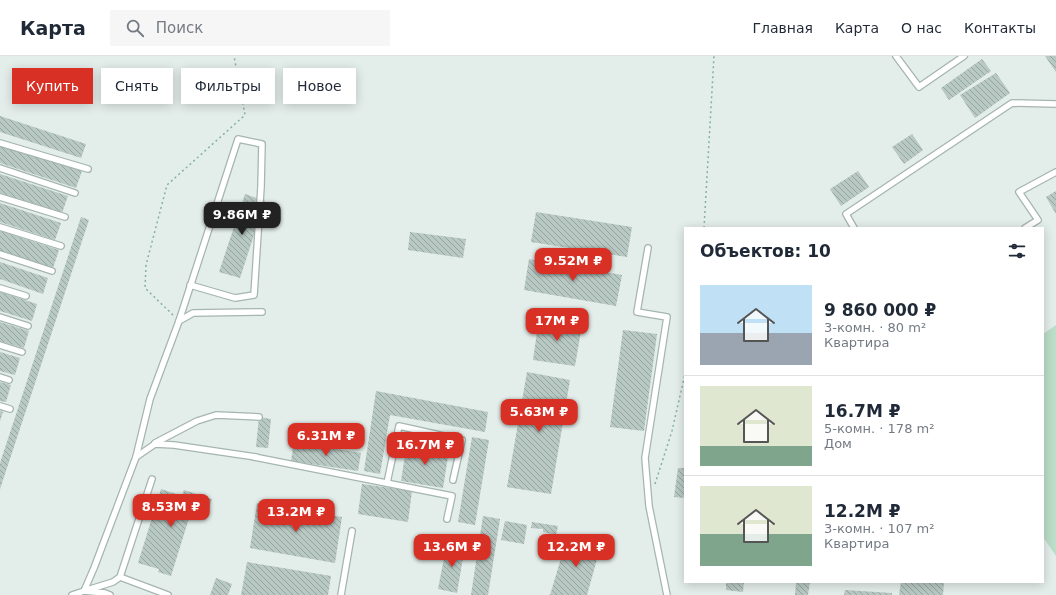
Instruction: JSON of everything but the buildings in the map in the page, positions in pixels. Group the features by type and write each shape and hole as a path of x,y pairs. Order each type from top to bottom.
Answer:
{"lane":[{"path":"896,56 919,87 964,56"},
{"path":"853,227 846,214 1012,102 1056,104"},
{"path":"84,590 94,568 136,457 150,399 179,321 190,285 238,139 262,144 261,187 254,295 235,298 190,285"},
{"path":"0,143 88,169"},
{"path":"0,168 75,193"},
{"path":"1027,227 1038,220 1019,192 1056,172"},
{"path":"0,197 65,217"},
{"path":"0,227 61,246"},
{"path":"648,248 637,312 667,317 645,458 648,506 667,595"},
{"path":"0,254 52,271"},
{"path":"0,288 26,296"},
{"path":"179,321 193,314 262,312"},
{"path":"0,317 28,326"},
{"path":"0,346 22,352"},
{"path":"0,377 9,380"},
{"path":"0,406 10,409"},
{"path":"136,457 155,444 197,421 216,415 259,417"},
{"path":"387,483 399,426 462,440 453,480"},
{"path":"155,444 174,445 256,457"},
{"path":"250,456 452,496 447,519"},
{"path":"72,595 84,590 114,582 120,577 152,479"},
{"path":"341,595 352,531"},
{"path":"120,577 168,595"},
{"path":"84,590 110,595"}],"path":[{"path":"179,321 145,288 146,265 167,185 244,115 234,56"},
{"path":"704,227 714,56"},
{"path":"656,483 672,431 684,378"}],"green space":[{"path":"1056,325 1056,556 1044,538 1044,333"}]}
